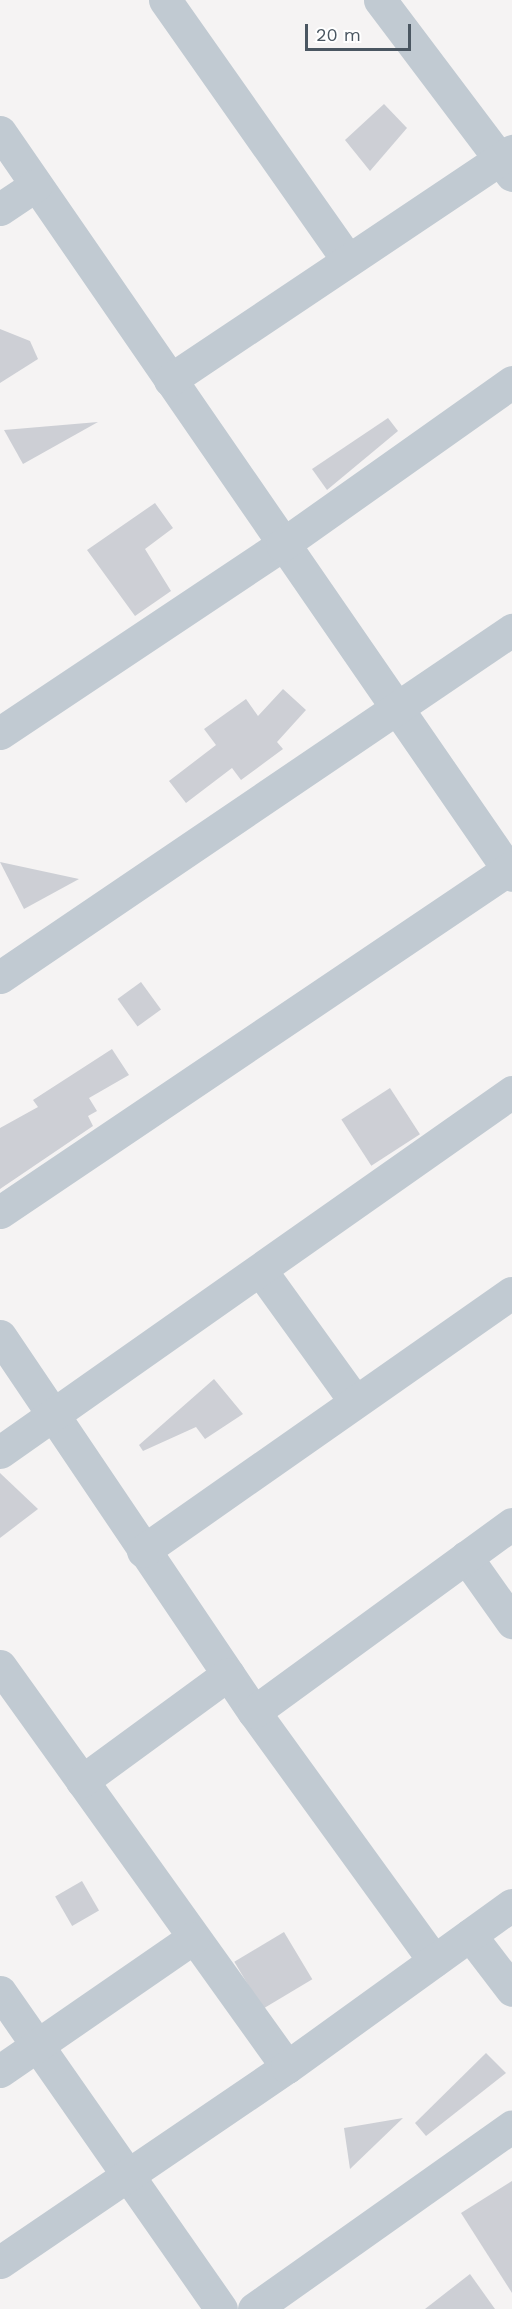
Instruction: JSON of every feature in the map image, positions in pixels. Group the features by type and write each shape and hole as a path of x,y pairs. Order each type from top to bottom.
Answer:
{"street":[{"path":"165,0 347,259"},
{"path":"170,380 347,259 508,162 381,0"},
{"path":"0,132 282,545 511,871 0,1212"},
{"path":"0,209 36,184"},
{"path":"0,733 282,545 512,382"},
{"path":"0,977 394,705 512,630"},
{"path":"0,1452 261,1271 512,1092"},
{"path":"261,1271 354,1400"},
{"path":"143,1551 354,1400 512,1293"},
{"path":"0,1336 50,1417 254,1712 434,1961"},
{"path":"254,1712 512,1524"},
{"path":"466,1557 512,1622"},
{"path":"82,1781 228,1674"},
{"path":"5,1682 82,1781 287,2067"},
{"path":"0,2262 287,2067 512,1905"},
{"path":"470,1935 512,1990"},
{"path":"0,2072 193,1938"},
{"path":"0,1992 131,2175 220,2309"},
{"path":"254,2309 512,2126"}],"building":[{"path":"384,104 407,128 370,171 345,140"},
{"path":"0,329 30,341 38,359 0,383"},
{"path":"388,418 398,431 327,490 312,469"},
{"path":"98,422 23,464 4,430"},
{"path":"155,503 173,528 145,549 171,591 135,616 87,550"},
{"path":"283,689 306,710 277,742 283,749 241,780 232,768 186,803 169,781 216,745 204,729 246,699 258,716"},
{"path":"0,862 79,879 24,909"},
{"path":"141,982 161,1010 138,1027 118,999"},
{"path":"112,1049 129,1075 89,1098 97,1111 88,1116 93,1126 0,1189 0,1128 38,1107 33,1100"},
{"path":"390,1088 420,1134 371,1166 341,1120"},
{"path":"214,1379 243,1414 205,1439 196,1427 143,1451 139,1445"},
{"path":"0,1473 38,1509 0,1538"},
{"path":"82,1881 99,1910 72,1926 55,1896"},
{"path":"284,1932 312,1979 263,2009 234,1962"},
{"path":"486,2053 506,2073 426,2136 415,2123"},
{"path":"403,2118 350,2169 344,2128"},
{"path":"512,2181 512,2293 461,2213"},
{"path":"470,2274 495,2309 425,2309"}]}
